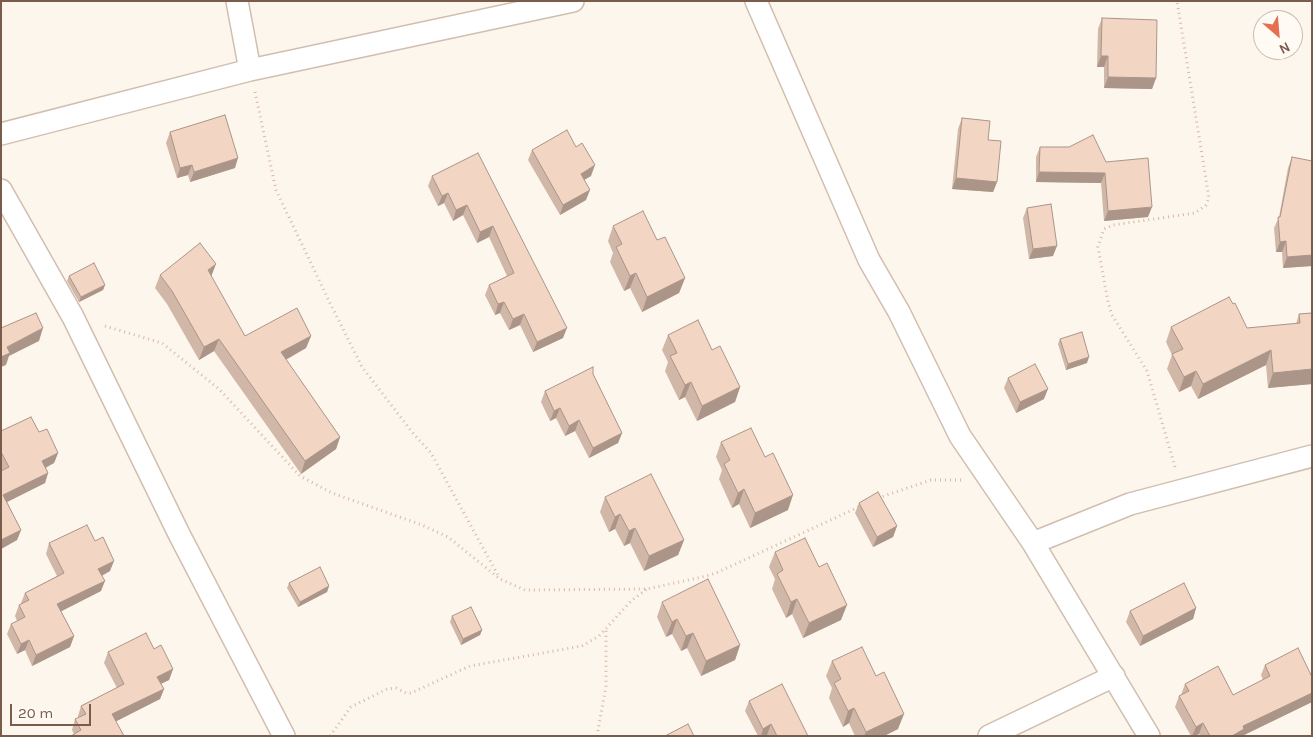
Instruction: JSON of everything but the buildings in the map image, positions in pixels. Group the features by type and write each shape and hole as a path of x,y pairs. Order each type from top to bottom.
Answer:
{"street":[{"path":"237,1 250,70"},
{"path":"1,134 250,70 573,1"},
{"path":"756,1 869,260 898,312 960,436 995,490 1033,543 1149,736"},
{"path":"1,190 73,317 179,534 284,736"},
{"path":"1033,543 1130,504 1312,456"},
{"path":"989,736 1114,676"}],"path":[{"path":"1177,1 1209,198 1206,205 1195,213 1113,225 1104,229 1098,247 1108,302 1118,328 1147,371 1182,489"},
{"path":"250,70 276,190 310,263 362,367 412,432 431,453 500,579"},
{"path":"73,317 162,343 219,389 300,476 332,493 422,525 448,537 500,579 525,590 537,592 647,589 716,573 866,504"},
{"path":"875,500 931,480 954,478 995,490"},
{"path":"330,736 351,707 386,689 396,688 406,693 411,693 470,666 582,646 606,629 631,601 647,589"},
{"path":"596,736 606,686 606,629"}]}
